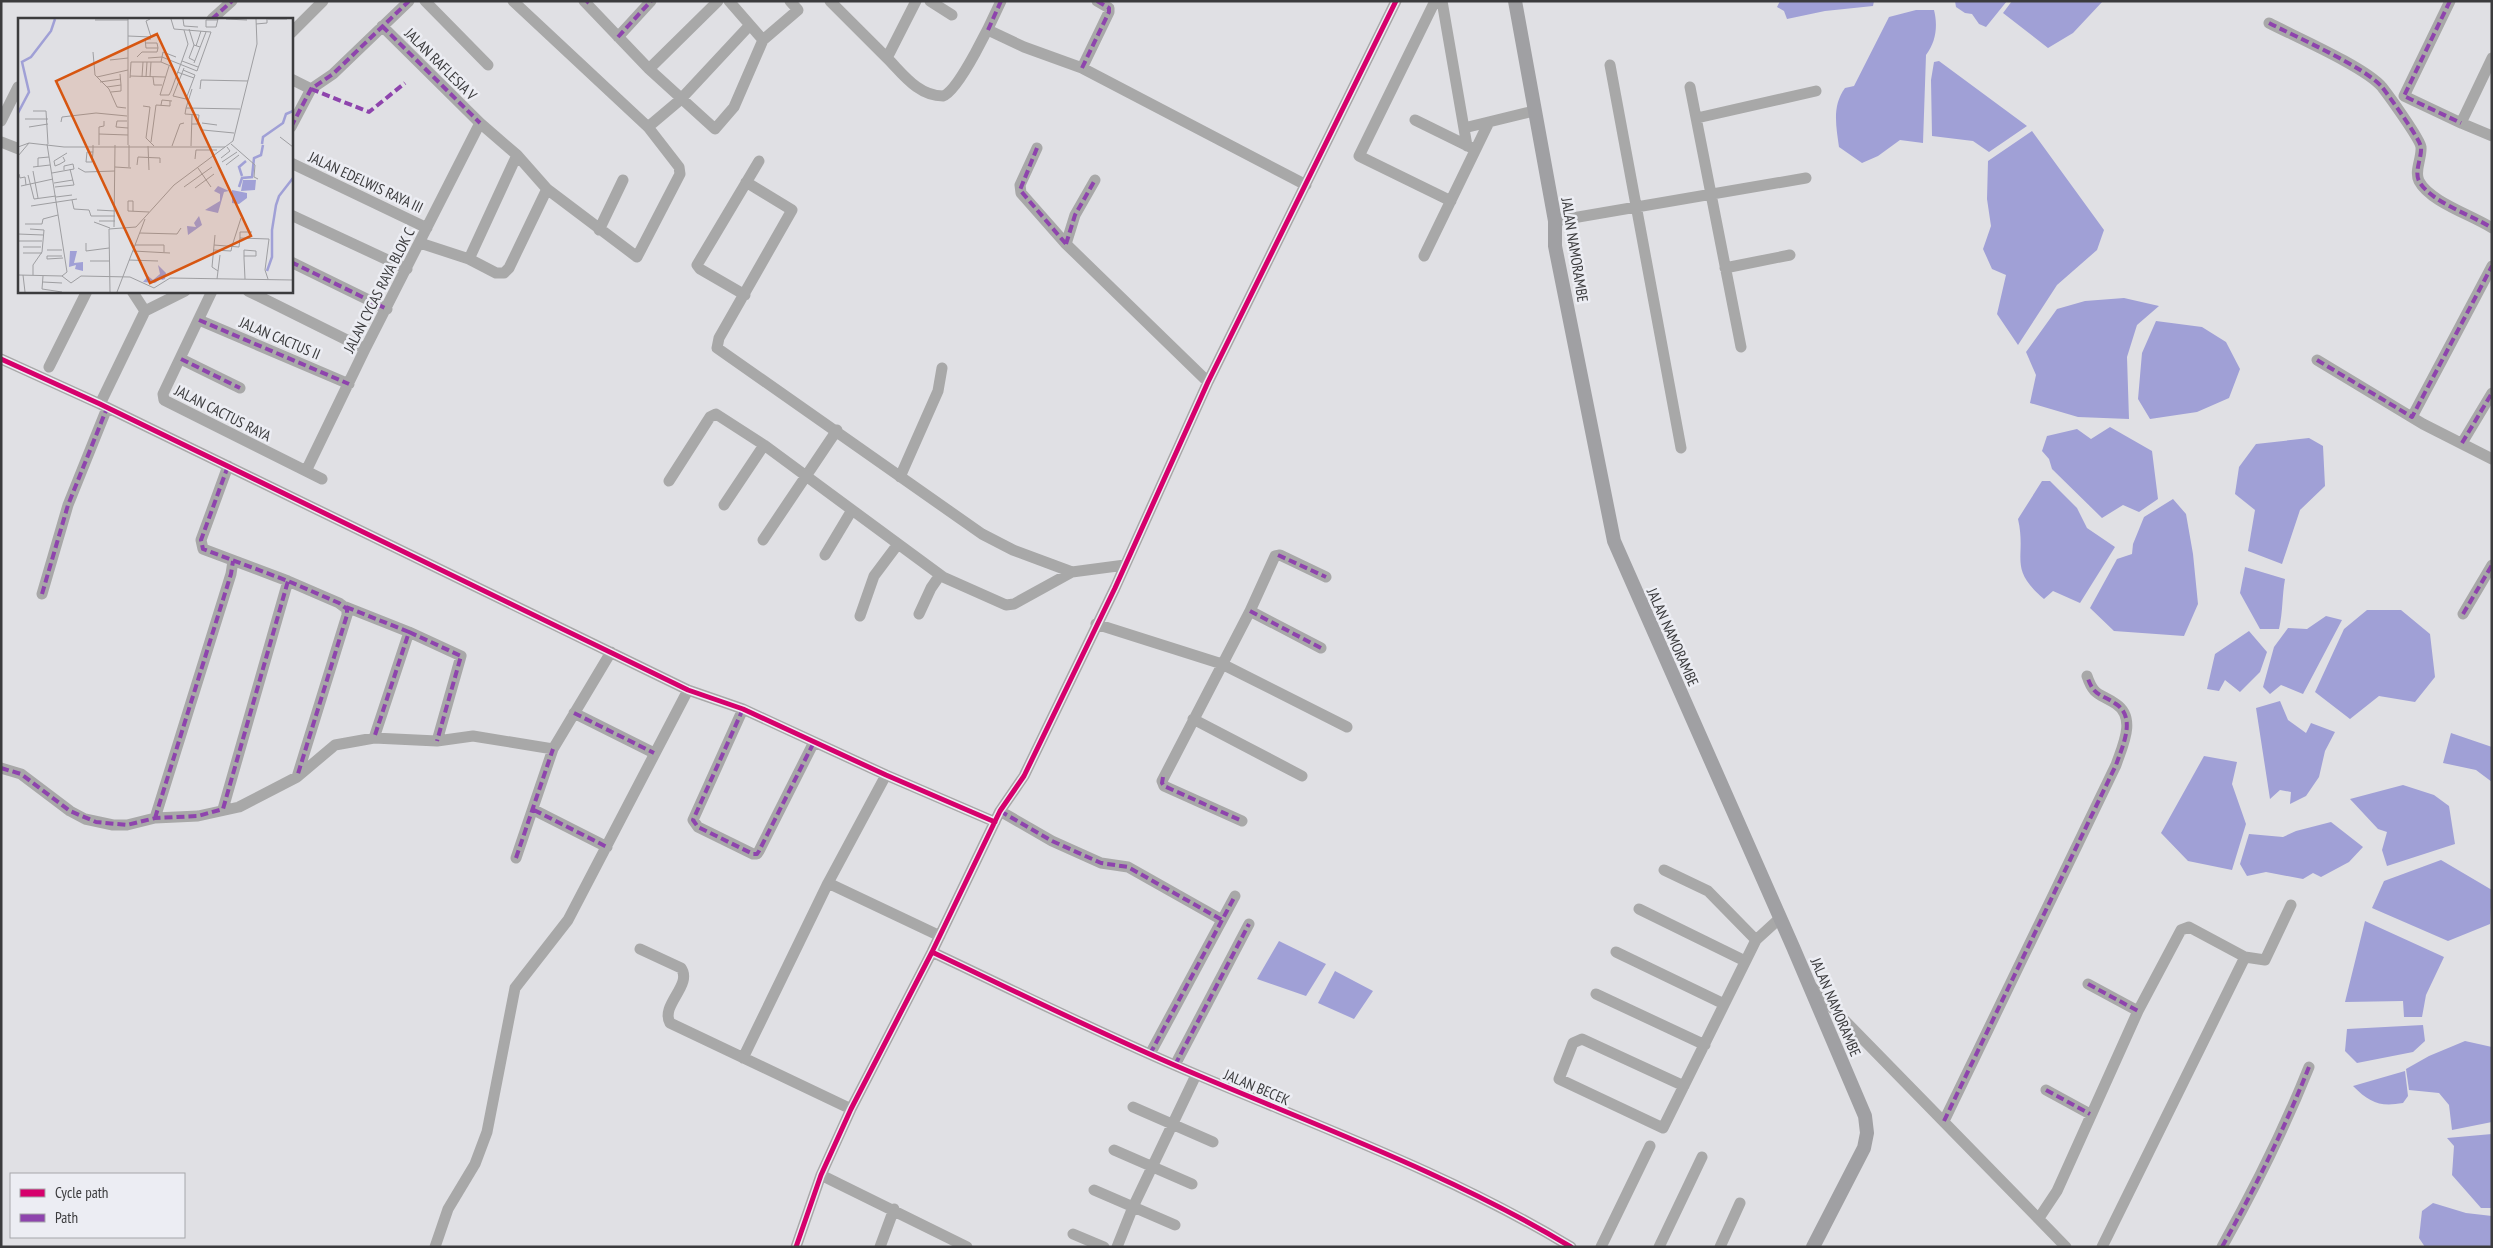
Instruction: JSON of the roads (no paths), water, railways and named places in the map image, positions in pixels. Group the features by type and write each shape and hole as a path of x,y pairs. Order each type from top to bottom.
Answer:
{"main road":[{"name":"JALAN NAMORAMBE","path":"1515,1 1555,221 1555,246 1614,541 1865,1116 1868,1133 1861,1155 1813,1247"}],"street":[{"path":"213,18 232,1"},
{"path":"292,32 323,1"},
{"path":"292,125 311,89 333,74 410,1"},
{"path":"425,1 488,65"},
{"path":"513,1 648,127 680,100 749,26"},
{"path":"618,37 651,1"},
{"path":"649,70 718,1"},
{"path":"729,1 763,40"},
{"path":"586,2 649,70 680,100 712,128 717,128 734,107 763,40 798,10 790,1"},
{"path":"830,1 919,89 928,94 943,96 953,90 988,30 1001,1"},
{"path":"887,58 916,1"},
{"path":"930,1 952,15"},
{"path":"1082,68 1109,12 1108,8 1097,1"},
{"path":"796,1247 821,1175 851,1109 932,952 998,817 1024,776 1125,565 1208,382 1396,1"},
{"path":"1435,1 1359,156 1451,201"},
{"path":"1442,1 1464,128 1472,148"},
{"path":"2450,1 2404,96 2492,136"},
{"path":"2269,23 2366,74 2381,86 2420,143 2421,155 2417,172 2419,182 2436,197 2492,228"},
{"name":"JALAN RAFLESIA V","path":"382,26 480,124 517,155 546,189 633,256 638,256 680,173 678,164 648,127"},
{"path":"988,30 1024,47 1082,68 1306,185"},
{"path":"2461,123 2492,58"},
{"path":"1610,65 1681,448"},
{"path":"292,80 311,89"},
{"path":"1,121 18,87"},
{"path":"1690,87 1741,347"},
{"path":"1697,118 1816,91"},
{"path":"1464,128 1488,124 1534,110"},
{"path":"1415,120 1472,148"},
{"name":"JALAN CYCAS RAYA BLOK C","path":"306,471 365,349 480,124"},
{"path":"1424,256 1451,201 1472,148 1488,124"},
{"path":"1,142 18,148"},
{"path":"1037,148 1020,190 1066,244 1208,382"},
{"path":"469,259 517,155"},
{"path":"745,295 700,269 698,265 759,161"},
{"name":"JALAN EDELWIS RAYA III","path":"292,163 427,228"},
{"path":"1555,221 1806,178"},
{"path":"599,230 623,180"},
{"path":"1066,244 1075,215 1095,180"},
{"path":"746,182 792,210 719,338 717,348 837,430 982,534 1013,550 1072,572"},
{"path":"420,243 469,259 496,273 507,271 546,189"},
{"path":"292,215 407,269"},
{"path":"1725,268 1790,255"},
{"path":"292,262 387,309"},
{"path":"2412,417 2492,266"},
{"path":"49,367 86,292"},
{"path":"133,292 145,311"},
{"path":"42,594 68,505 104,406 145,311 183,292"},
{"name":"JALAN CACTUS RAYA","path":"212,292 163,394 165,403 322,479"},
{"path":"250,292 365,349"},
{"name":"JALAN CACTUS II","path":"199,320 349,384"},
{"path":"1,359 104,406 688,690 743,708 886,775 998,817 1102,863 1128,867 1222,920"},
{"path":"181,359 240,388"},
{"path":"2318,360 2412,417 2492,459"},
{"path":"900,477 938,391 942,368"},
{"path":"2462,443 2492,393"},
{"path":"669,481 713,414 719,415 764,445 940,575 1010,605 1072,572 1125,565"},
{"path":"763,540 837,430"},
{"path":"724,504 764,445"},
{"path":"228,466 200,544 203,548 288,581 461,656 437,741"},
{"path":"825,555 852,510"},
{"path":"860,616 874,576 898,544"},
{"path":"1242,821 1162,783 1163,777 1250,611 1277,555 1326,577"},
{"path":"155,818 228,583 233,561"},
{"path":"2463,614 2492,565"},
{"path":"919,614 931,588 940,575"},
{"path":"223,809 288,581"},
{"path":"297,777 348,615 346,607"},
{"path":"1250,611 1321,648"},
{"path":"1096,624 1222,664 1347,727"},
{"path":"374,738 409,632"},
{"path":"516,858 534,810 553,749 611,652"},
{"path":"1944,1121 2112,773 2125,739 2127,729 2123,711 2116,704 2095,693 2087,676"},
{"path":"435,1247 448,1209 475,1164 487,1132 515,988 565,926 688,690"},
{"path":"743,708 693,820 698,827 753,854 757,854 759,851 814,742"},
{"path":"574,714 654,753"},
{"path":"1193,720 1302,776"},
{"path":"1,768 21,774 70,811 85,819 113,825 127,825 155,818 198,816 239,807 297,777 335,745 374,738 437,741 473,736 553,749"},
{"path":"743,1058 828,883 886,775"},
{"path":"534,810 607,847"},
{"path":"1664,870 1708,891 1756,940"},
{"path":"828,883 940,936"},
{"path":"1150,1054 1235,896"},
{"path":"2039,1218 2057,1192 2090,1114 2138,1011 2184,927 2189,927 2245,957 2265,960 2290,905"},
{"path":"1638,909 1745,961"},
{"path":"1684,1086 1582,1039 1573,1043 1559,1079 1663,1128 1705,1045 1756,940 1780,918"},
{"path":"1175,1065 1250,924"},
{"path":"640,949 683,971 683,980 668,1013 667,1018 670,1023 851,1109"},
{"name":"JALAN BECEK","path":"932,952 1196,1075 1446,1180 1541,1228 1571,1247"},
{"path":"1616,952 1724,1004"},
{"path":"2102,1247 2245,957"},
{"path":"1808,984 2066,1247"},
{"path":"2088,984 2138,1011"},
{"path":"1596,994 1705,1045"},
{"path":"2222,1247 2260,1180 2286,1124 2309,1067"},
{"path":"1117,1247 1133,1207 1196,1075"},
{"path":"2046,1090 2090,1114"},
{"path":"1133,1107 1212,1142"},
{"path":"1601,1247 1650,1146"},
{"path":"1114,1150 1192,1184"},
{"path":"1659,1247 1702,1157"},
{"path":"821,1175 894,1209 967,1247"},
{"path":"1094,1190 1175,1225"},
{"path":"1720,1247 1740,1203"},
{"path":"880,1247 894,1209"},
{"path":"1073,1234 1104,1247"}],"water":[{"path":"1780,1 1874,1 1873,6 1825,11 1787,19 1784,11 1777,7"},
{"path":"1955,1 2007,1 1986,27 1979,24 1972,14 1965,13 1956,7"},
{"path":"2012,1 2103,1 2073,33 2048,48 2003,13"},
{"path":"1916,10 1934,10 1936,22 1934,39 1926,55 1923,143 1900,140 1878,156 1862,163 1839,147 1836,116 1838,102 1845,88 1854,86 1889,17"},
{"path":"1939,61 2027,126 1989,152 1973,141 1932,136 1931,80 1934,62"},
{"path":"2032,131 2104,230 2097,250 2057,285 2018,345 1997,314 2006,275 1992,269 1983,249 1991,226 1987,199 1988,161"},
{"path":"2124,298 2159,306 2137,325 2127,357 2129,419 2078,417 2030,403 2036,375 2026,352 2057,309 2085,301"},
{"path":"2156,321 2202,327 2226,342 2240,369 2229,398 2197,412 2150,419 2138,399 2142,353"},
{"path":"2110,427 2152,451 2158,499 2139,512 2123,505 2102,518 2052,469 2049,459 2042,451 2047,436 2077,429 2091,439"},
{"path":"2309,438 2323,446 2325,486 2300,510 2282,564 2248,551 2255,510 2235,494 2239,467 2256,444"},
{"path":"2042,481 2050,481 2077,508 2087,528 2115,547 2080,603 2053,591 2044,599 2026,579 2022,570 2018,519"},
{"path":"2173,499 2186,514 2193,554 2198,604 2184,636 2114,631 2090,608 2117,559 2132,554 2133,544 2144,517"},
{"path":"2245,567 2285,579 2279,629 2260,629 2240,593"},
{"path":"2367,610 2401,610 2430,634 2435,677 2415,702 2379,696 2350,719 2315,692 2344,629"},
{"path":"2326,616 2342,620 2303,694 2281,685 2270,694 2263,687 2274,647 2288,628 2307,629"},
{"path":"2249,631 2267,652 2260,672 2240,692 2225,680 2219,691 2207,689 2215,654"},
{"path":"2280,701 2288,720 2306,733 2311,723 2335,732 2325,751 2319,777 2306,796 2290,804 2291,792 2280,790 2270,799 2256,708"},
{"path":"2451,733 2492,747 2492,782 2476,770 2443,763"},
{"path":"2204,756 2237,762 2232,784 2246,824 2232,870 2188,861 2161,833"},
{"path":"2403,785 2434,795 2449,806 2455,844 2387,866 2382,850 2387,832 2378,829 2350,799"},
{"path":"2331,822 2363,847 2349,862 2321,877 2313,873 2303,879 2266,872 2247,876 2240,864 2249,834 2283,837 2296,831"},
{"path":"2441,860 2492,890 2490,924 2448,941 2372,908 2384,881"},
{"path":"2365,921 2444,957 2426,995 2422,1017 2404,1017 2403,1001 2345,1002"},
{"path":"1279,941 1326,964 1306,996 1257,979"},
{"path":"1335,971 1373,991 1354,1019 1318,1003"},
{"path":"2423,1025 2425,1041 2413,1052 2357,1063 2345,1051 2347,1029"},
{"path":"2465,1041 2492,1047 2492,1122 2452,1130 2449,1105 2439,1093 2409,1090 2406,1069 2429,1056"},
{"path":"2405,1071 2408,1096 2403,1103 2382,1104 2370,1100 2353,1086"},
{"path":"2492,1134 2492,1208 2481,1208 2452,1175 2454,1146 2447,1138"},
{"path":"2433,1203 2466,1213 2492,1216 2492,1247 2425,1247 2419,1238 2422,1211"}]}
